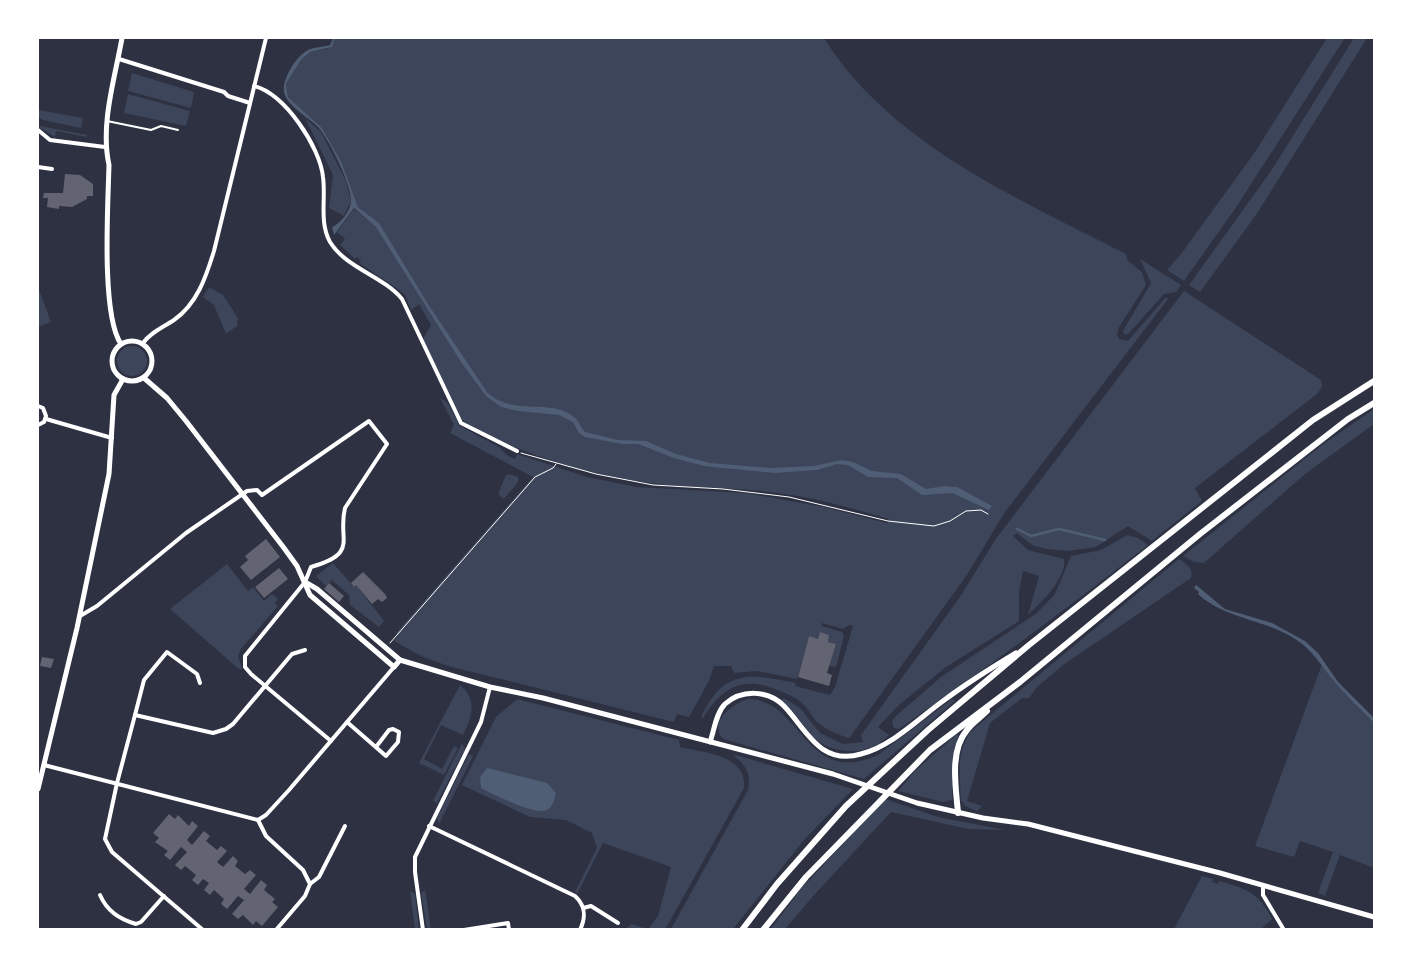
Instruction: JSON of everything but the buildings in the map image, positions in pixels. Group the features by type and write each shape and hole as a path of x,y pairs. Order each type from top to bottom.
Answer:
{"main road":[{"path":"742,930 777,884 846,806 928,730 1029,645 1313,420 1374,380"},
{"path":"763,930 806,877 906,772 930,750 1020,682 1200,534 1348,419 1374,403"},
{"path":"958,813 956,761 959,743 967,730 1020,682"}],"street":[{"path":"121,344 114,332 109,301 108,165 105,147 122,38"},
{"path":"143,343 154,332 177,318 197,294 204,281 214,251 266,38"},
{"path":"119,59 224,92 228,96 250,103"},
{"path":"254,86 271,94 295,118 321,164 324,178 324,220 330,241 348,259 394,291 402,299 461,423 517,451"},
{"path":"38,130 50,140 105,147"},
{"path":"38,167 52,169"},
{"path":"132,340 143,343 147,348 150,360 148,371 144,378 130,381 123,379 116,371 113,360 116,349 121,344 132,340"},
{"path":"144,378 182,415 297,566 310,595 394,667"},
{"path":"38,789 39,775 44,765 80,616 109,474 114,395 123,379"},
{"path":"38,406 44,411 46,419"},
{"path":"46,419 112,438"},
{"path":"38,425 46,419"},
{"path":"80,616 97,606 186,533 249,490 256,490 262,495 369,421 387,444 345,508 343,548 332,557 312,567 305,582 244,656 245,667 331,741"},
{"path":"305,582 317,589 400,660 490,687 543,698 833,774 917,804 958,813 1028,824 1374,917"},
{"path":"710,742 719,713 725,704 742,694 751,693 768,696 783,705 805,734 825,750 848,757 862,754 877,748 896,736 971,680 1029,645"},
{"path":"135,715 213,732 221,731 233,724 292,654 305,650"},
{"path":"200,683 197,674 171,653 167,652 144,680 117,783 105,840 112,852 203,930"},
{"path":"44,765 258,820 266,816 400,660"},
{"path":"423,930 415,872 415,857 480,722 490,687"},
{"path":"347,722 386,756 398,742 399,732 393,729 390,730 376,747"},
{"path":"258,820 266,836 304,870 310,884"},
{"path":"276,930 305,896 310,884 319,877 346,826"},
{"path":"429,826 575,896 584,908 585,916 580,930"},
{"path":"1263,886 1263,895 1284,930"},
{"path":"100,895 108,910 117,917 136,924 141,922 164,896"},
{"path":"584,908 591,906 597,908 618,923"},
{"path":"464,930 487,928 508,923 509,930"}],"lane":[{"path":"108,121 151,130 161,126 178,130"}],"path":[{"path":"517,451 556,464 653,485 723,489 788,497 888,521 934,526 950,521 966,511 981,510 988,514"},
{"path":"386,648 535,477 553,468 556,464"}],"shaded area":[{"path":"333,38 335,38 332,47 310,52 301,60 286,84 288,97 322,128 341,161 358,207 379,223 428,304 487,392 508,404 553,408 563,411 573,416 585,432 618,440 646,441 676,454 710,463 770,468 814,466 842,460 853,462 872,471 901,474 926,489 944,486 957,487 992,506 989,510 952,493 922,495 897,478 868,477 848,465 837,464 817,470 775,473 704,466 674,458 638,444 622,444 585,437 579,433 573,422 559,415 518,411 501,407 486,396 461,362 376,227 354,208 334,235 332,227 345,216 351,204 347,184 339,162 323,133 289,102 284,92 285,81 299,57 310,49 330,45"},
{"path":"335,38 824,38 852,75 884,109 920,138 960,165 1001,189 1126,254 1127,260 1142,272 1146,285 1119,327 1117,334 1119,339 1128,341 1166,297 1168,299 1005,512 967,575 850,737 848,738 828,730 820,725 805,706 792,696 767,686 756,684 736,686 727,691 718,698 703,718 701,717 719,690 729,682 740,678 765,678 796,683 795,686 830,695 835,687 853,626 849,625 843,629 822,623 822,626 842,632 844,636 836,667 829,666 836,644 828,642 829,635 820,632 818,639 809,636 797,679 757,671 734,673 731,666 714,666 709,681 689,717 677,714 674,722 448,666 423,657 394,641 398,635 396,633 533,477 450,433 454,425 440,398 447,402 460,426 499,447 508,456 515,459 517,454 587,477 637,487 746,493 824,507 887,523 889,519 824,501 798,496 751,490 666,485 601,474 554,462 532,454 466,423 460,417 423,339 431,325 419,304 411,310 405,295 359,263 361,261 357,257 355,259 340,245 345,239 337,232 354,209 376,227 379,223 358,207 341,161 322,128 288,97 286,84 301,60 310,52 330,48"},
{"path":"1327,38 1345,38 1237,206 1184,281 1167,270 1181,254 1255,152"},
{"path":"1354,38 1367,38 1256,215 1200,292 1189,285 1271,171"},
{"path":"132,73 194,92 191,108 128,91"},
{"path":"128,94 190,111 186,126 124,113"},
{"path":"38,110 83,118 81,128 43,120 38,117"},
{"path":"305,118 321,132 346,181 351,201 344,216 329,208 333,175"},
{"path":"40,126 87,135 87,137 56,131 55,137 40,128"},
{"path":"1140,259 1181,285 1176,292 1164,294 1129,333 1125,335 1123,331 1151,283"},
{"path":"38,287 51,322 38,327"},
{"path":"209,287 223,295 238,318 237,326 226,334 214,305 203,297"},
{"path":"1184,291 1321,380 1322,387 1317,394 1195,488 1202,501 1152,541 1128,526 1096,547 1068,551 1046,549 1032,545 1017,533 1013,536 1028,550 1064,559 1064,566 1057,582 1040,604 1028,615 1039,576 1023,571 1019,592 1019,621 946,667 899,705 878,727 889,735 882,742 864,750 845,751 827,746 813,737 782,700 784,698 800,708 820,733 843,744 863,742 861,735 962,594 995,540"},
{"path":"132,346 143,350 147,361 143,372 132,376 121,372 117,361 121,350"},
{"path":"1374,409 1374,424 1305,474 1204,563 1194,562 1183,556 1322,445"},
{"path":"506,475 518,477 518,482 504,499 498,494"},
{"path":"1127,535 1138,538 1148,545 1056,616 962,684 899,729 894,728 892,722 896,716 941,677 1037,613 1055,594 1071,556 1101,550"},
{"path":"1179,559 1190,569 1191,578 1063,665 1037,687 1029,698 1022,698 990,723 967,801 982,806 977,811 965,806 961,800 960,764 963,747 971,731"},
{"path":"333,563 354,587 356,585 384,621 379,627 350,605 349,595 332,580 326,586 316,576"},
{"path":"227,564 248,591 253,587 264,601 272,594 278,599 275,603 278,606 241,649 238,656 242,668 240,670 170,609"},
{"path":"1196,585 1225,609 1272,623 1305,641 1318,653 1338,682 1374,718 1374,723 1343,692 1312,653 1301,643 1283,632 1220,609 1198,594 1199,592 1194,588"},
{"path":"1322,664 1334,681 1374,723 1374,868 1340,855 1325,896 1318,893 1333,852 1300,841 1294,857 1255,846"},
{"path":"460,685 469,697 472,709 463,735 441,725 424,759 442,769 454,746 458,748 444,775 419,763"},
{"path":"517,699 679,740 680,747 722,757 739,768 743,777 744,788 665,930 626,929 631,924 648,929 658,916 671,867 603,843 577,894 575,892 597,848 592,833 566,820 530,817 462,785 496,717"},
{"path":"748,699 766,703 781,712 819,752 834,760 854,762 878,755 952,699 955,701 864,779 723,739 719,733 718,726 720,720 729,709"},
{"path":"957,734 959,736 953,754 952,800 943,802 898,791 915,771"},
{"path":"462,743 465,749 437,803 433,801"},
{"path":"469,754 473,756 439,824 437,818"},
{"path":"732,754 853,789 804,840 733,929 671,929 748,790 748,773 740,761"},
{"path":"487,768 547,783 556,793 552,805 547,810 533,810 514,804 481,788 480,777"},
{"path":"885,799 938,817 1005,830 968,829 891,812 785,929 770,930 801,889"},
{"path":"1202,876 1213,879 1212,882 1218,884 1219,881 1251,893 1262,903 1272,919 1261,929 1174,929"},
{"path":"425,890 431,929 427,929 421,893"},
{"path":"410,891 415,894 419,929 415,929"}],"waterway":[{"path":"1017,529 1031,536 1059,529 1105,540"}]}
